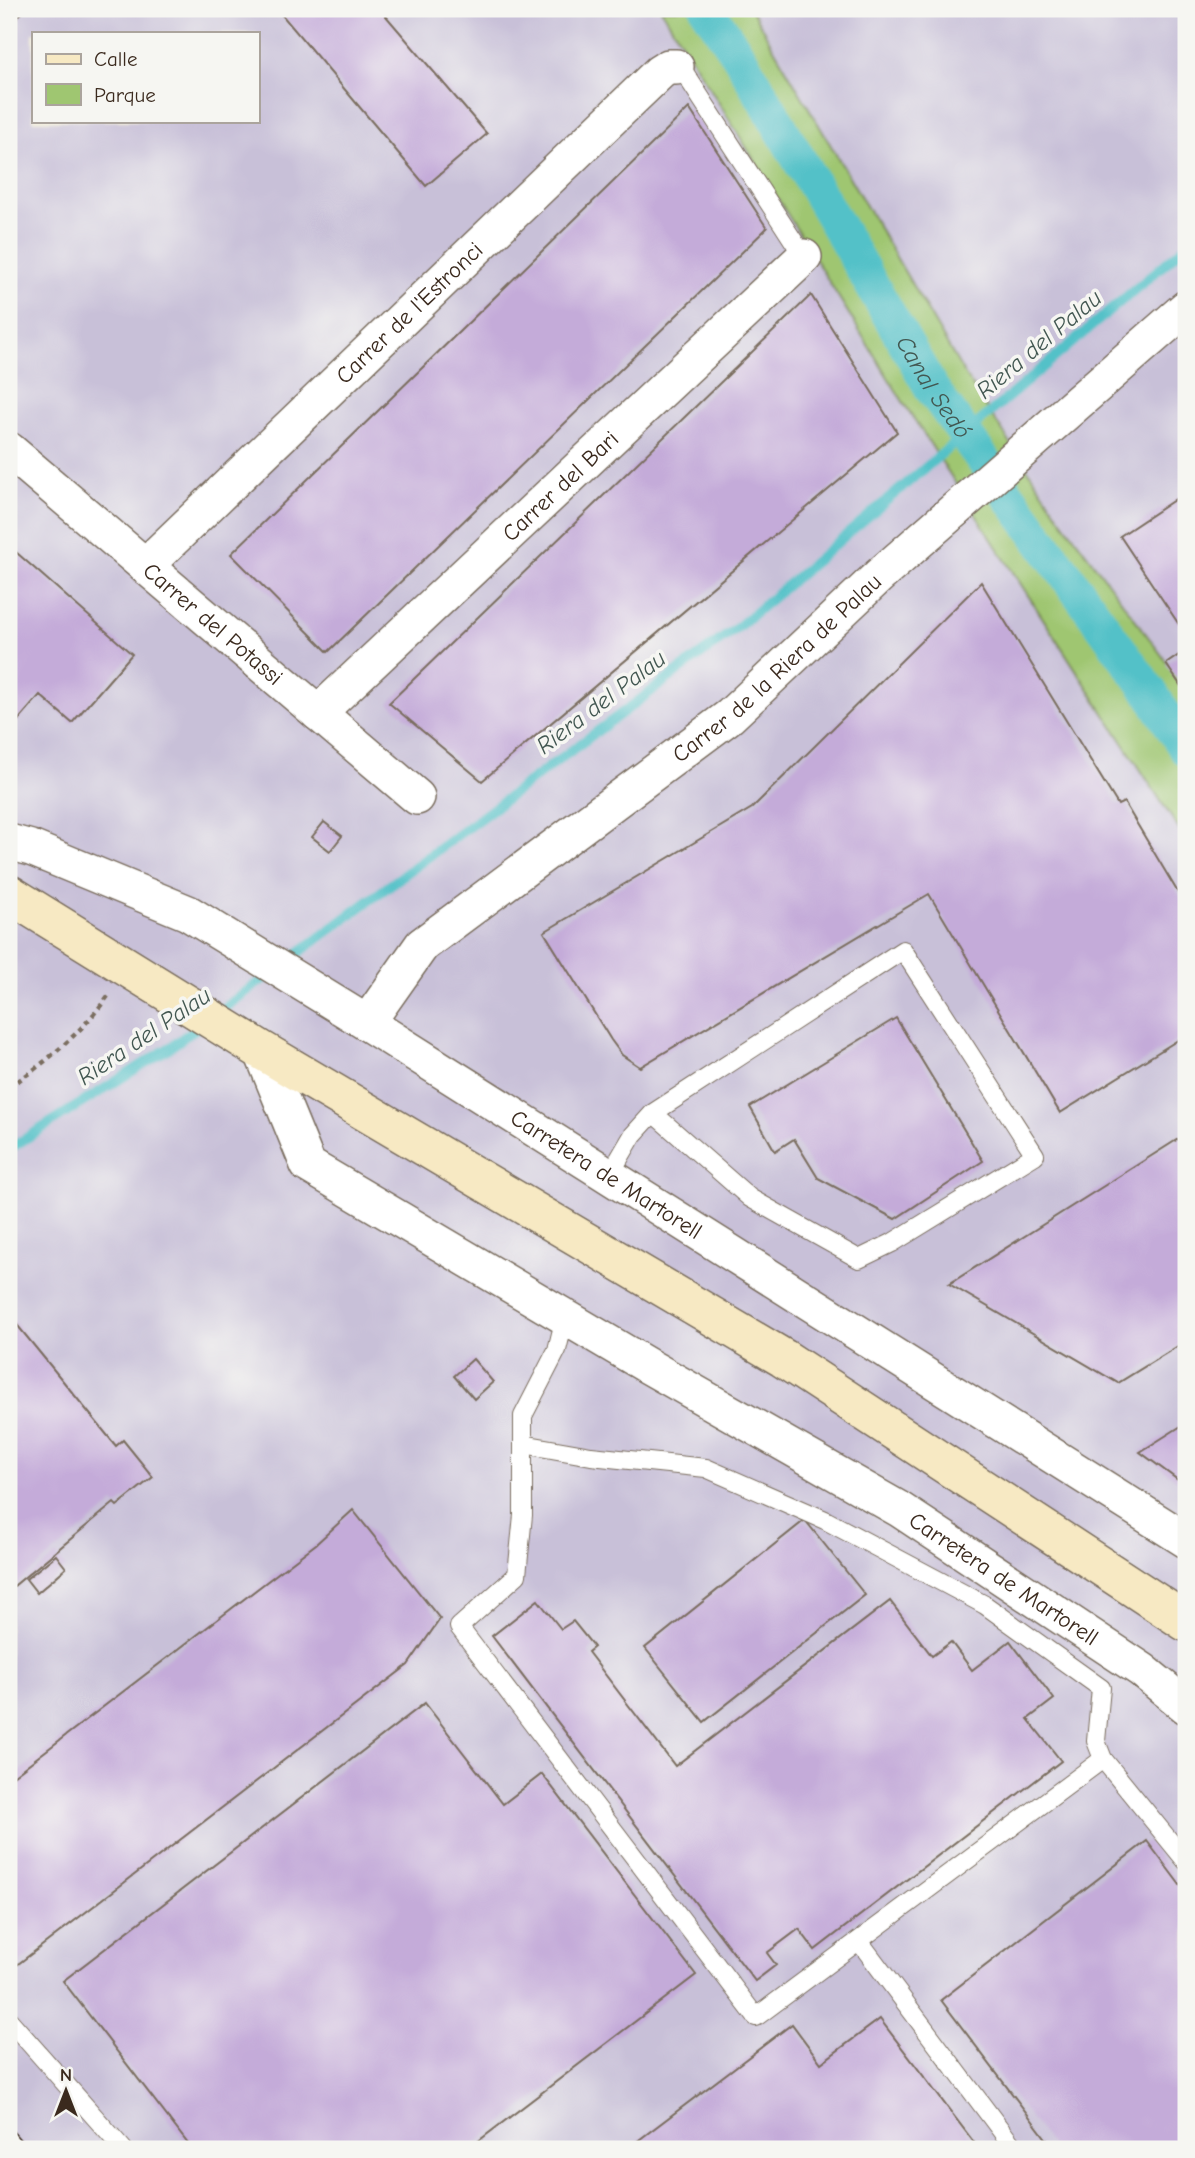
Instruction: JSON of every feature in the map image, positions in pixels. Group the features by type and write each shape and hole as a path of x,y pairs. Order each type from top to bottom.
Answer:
{"main road":[{"path":"9,894 261,1050 783,1358 1186,1622"}],"street":[{"name":"Carrer de l'Estronci","path":"145,566 660,72 668,67 676,67"},
{"name":"Carrer del Bari","path":"318,713 804,257"},
{"name":"Carrer de la Riera de Palau","path":"367,1023 422,945 730,716 958,506 1183,319"},
{"name":"Carrer del Potassi","path":"9,450 417,797"},
{"name":"Carretera de Martorell","path":"9,842 31,848 188,913 1186,1540"},
{"name":"Carretera de Martorell","path":"261,1050 308,1165 899,1509 1142,1670 1186,1706"}],"lane":[{"path":"676,67 684,72 804,257"},
{"path":"610,1176 633,1135 653,1113 904,950 1035,1155 892,1242 859,1259 750,1198 653,1113"},
{"path":"565,1317 557,1350 523,1416 523,1515 517,1575 459,1627 756,2017 1103,1759"},
{"path":"523,1444 591,1456 706,1468 825,1520 973,1598 1101,1688 1096,1741 1103,1759 1186,1861"},
{"path":"859,1941 1015,2149"},
{"path":"9,2020 124,2149"}],"path":[{"path":"9,1087 90,1021 128,969"}],"shaded area":[{"path":"9,9 661,9 905,405 1186,840 1186,2149 9,2149"},
{"path":"751,9 1186,9 1186,688 1059,516 965,375"}],"green space":[{"path":"661,9 751,9 965,375 1059,516 1186,688 1186,840 905,405"}],"building":[{"path":"9,9 27,9 9,23"},
{"path":"277,9 380,9 487,134 426,186"},
{"path":"689,108 767,228 328,652 231,554"},
{"path":"811,295 897,432 482,781 389,703"},
{"path":"1186,492 1186,635 1120,536"},
{"path":"9,546 132,654 72,723 40,695 9,731"},
{"path":"981,582 1118,805 1124,802 1186,906 1186,1035 1060,1113 929,894 640,1067 622,1055 544,932 752,808"},
{"path":"1179,655 1186,665 1186,687 1183,689 1166,664"},
{"path":"324,822 342,836 330,851 312,837"},
{"path":"896,1018 983,1161 895,1219 818,1178 794,1139 775,1151 750,1107"},
{"path":"1186,1134 1186,1341 1118,1383 949,1284"},
{"path":"9,1315 116,1446 123,1440 153,1477 117,1506 114,1503 9,1590"},
{"path":"473,1359 493,1382 474,1399 454,1376"},
{"path":"1186,1423 1186,1486 1140,1452"},
{"path":"353,1510 440,1619 408,1665 9,1971 9,1779 316,1544"},
{"path":"805,1520 865,1595 704,1722 645,1648"},
{"path":"56,1555 66,1568 37,1593 26,1579"},
{"path":"538,1600 561,1629 573,1621 594,1647 588,1652 675,1766 890,1601 932,1656 951,1642 972,1670 1010,1641 1054,1699 1028,1719 1061,1761 815,1950 799,1929 767,1953 776,1965 755,1981 492,1636"},
{"path":"425,1703 503,1804 542,1774 696,1975 468,2149 192,2149 63,1981"},
{"path":"1147,1841 1186,1893 1186,2149 1054,2149 941,2000"},
{"path":"880,2019 979,2149 627,2149 792,2024 821,2063"}],"waterway":[{"name":"Canal Sedó","path":"707,9 739,56 932,389 1151,693 1186,749"},
{"name":"Riera del Palau","path":"216,1014 738,627 1186,246"},
{"name":"Riera del Palau","path":"9,1149 172,1046 203,1023"}],"railway":[{"path":"9,2132 24,2149"}]}
